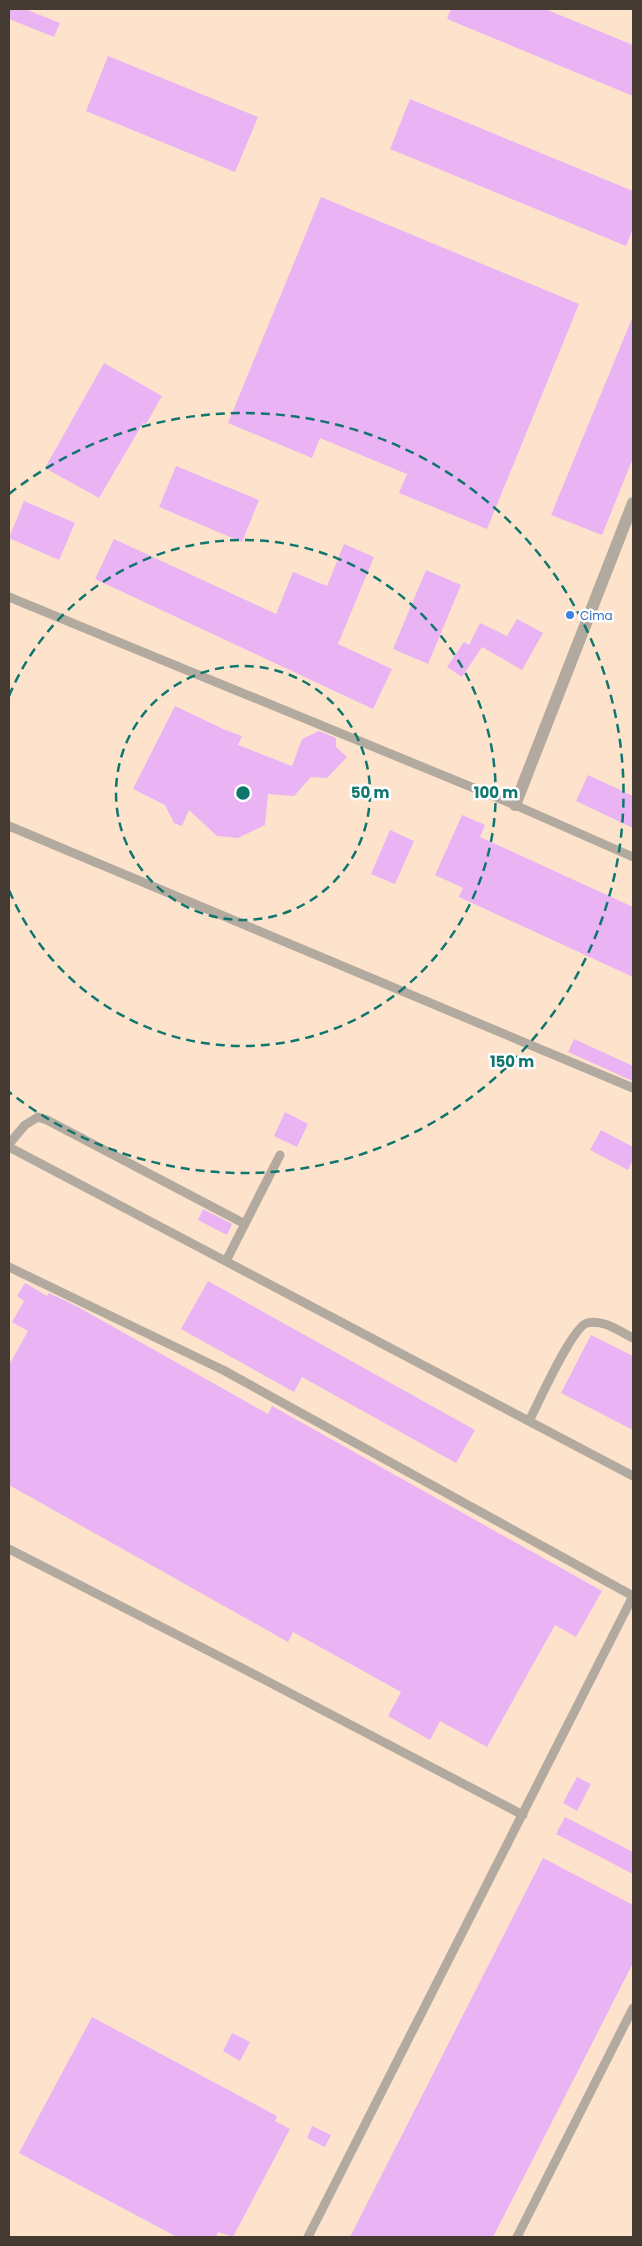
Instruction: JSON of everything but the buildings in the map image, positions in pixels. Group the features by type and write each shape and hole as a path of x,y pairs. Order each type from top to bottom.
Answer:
{"street":[{"path":"515,805 633,503"}],"lane":[{"path":"9,597 515,805 633,857"},
{"path":"9,826 633,1088"},
{"path":"246,1224 47,1120 38,1118 25,1125 9,1145 633,1476"},
{"path":"226,1261 280,1155"},
{"path":"9,1267 223,1370 633,1596 308,2237"},
{"path":"529,1421 573,1334 586,1323 602,1322 633,1338"},
{"path":"9,1550 242,1668 523,1815"},
{"path":"517,2237 633,2008"}],"shaded area":[{"path":"9,9 633,9 633,2237 9,2237"}],"place":[{"name":"Cima","path":"570,615"}]}
